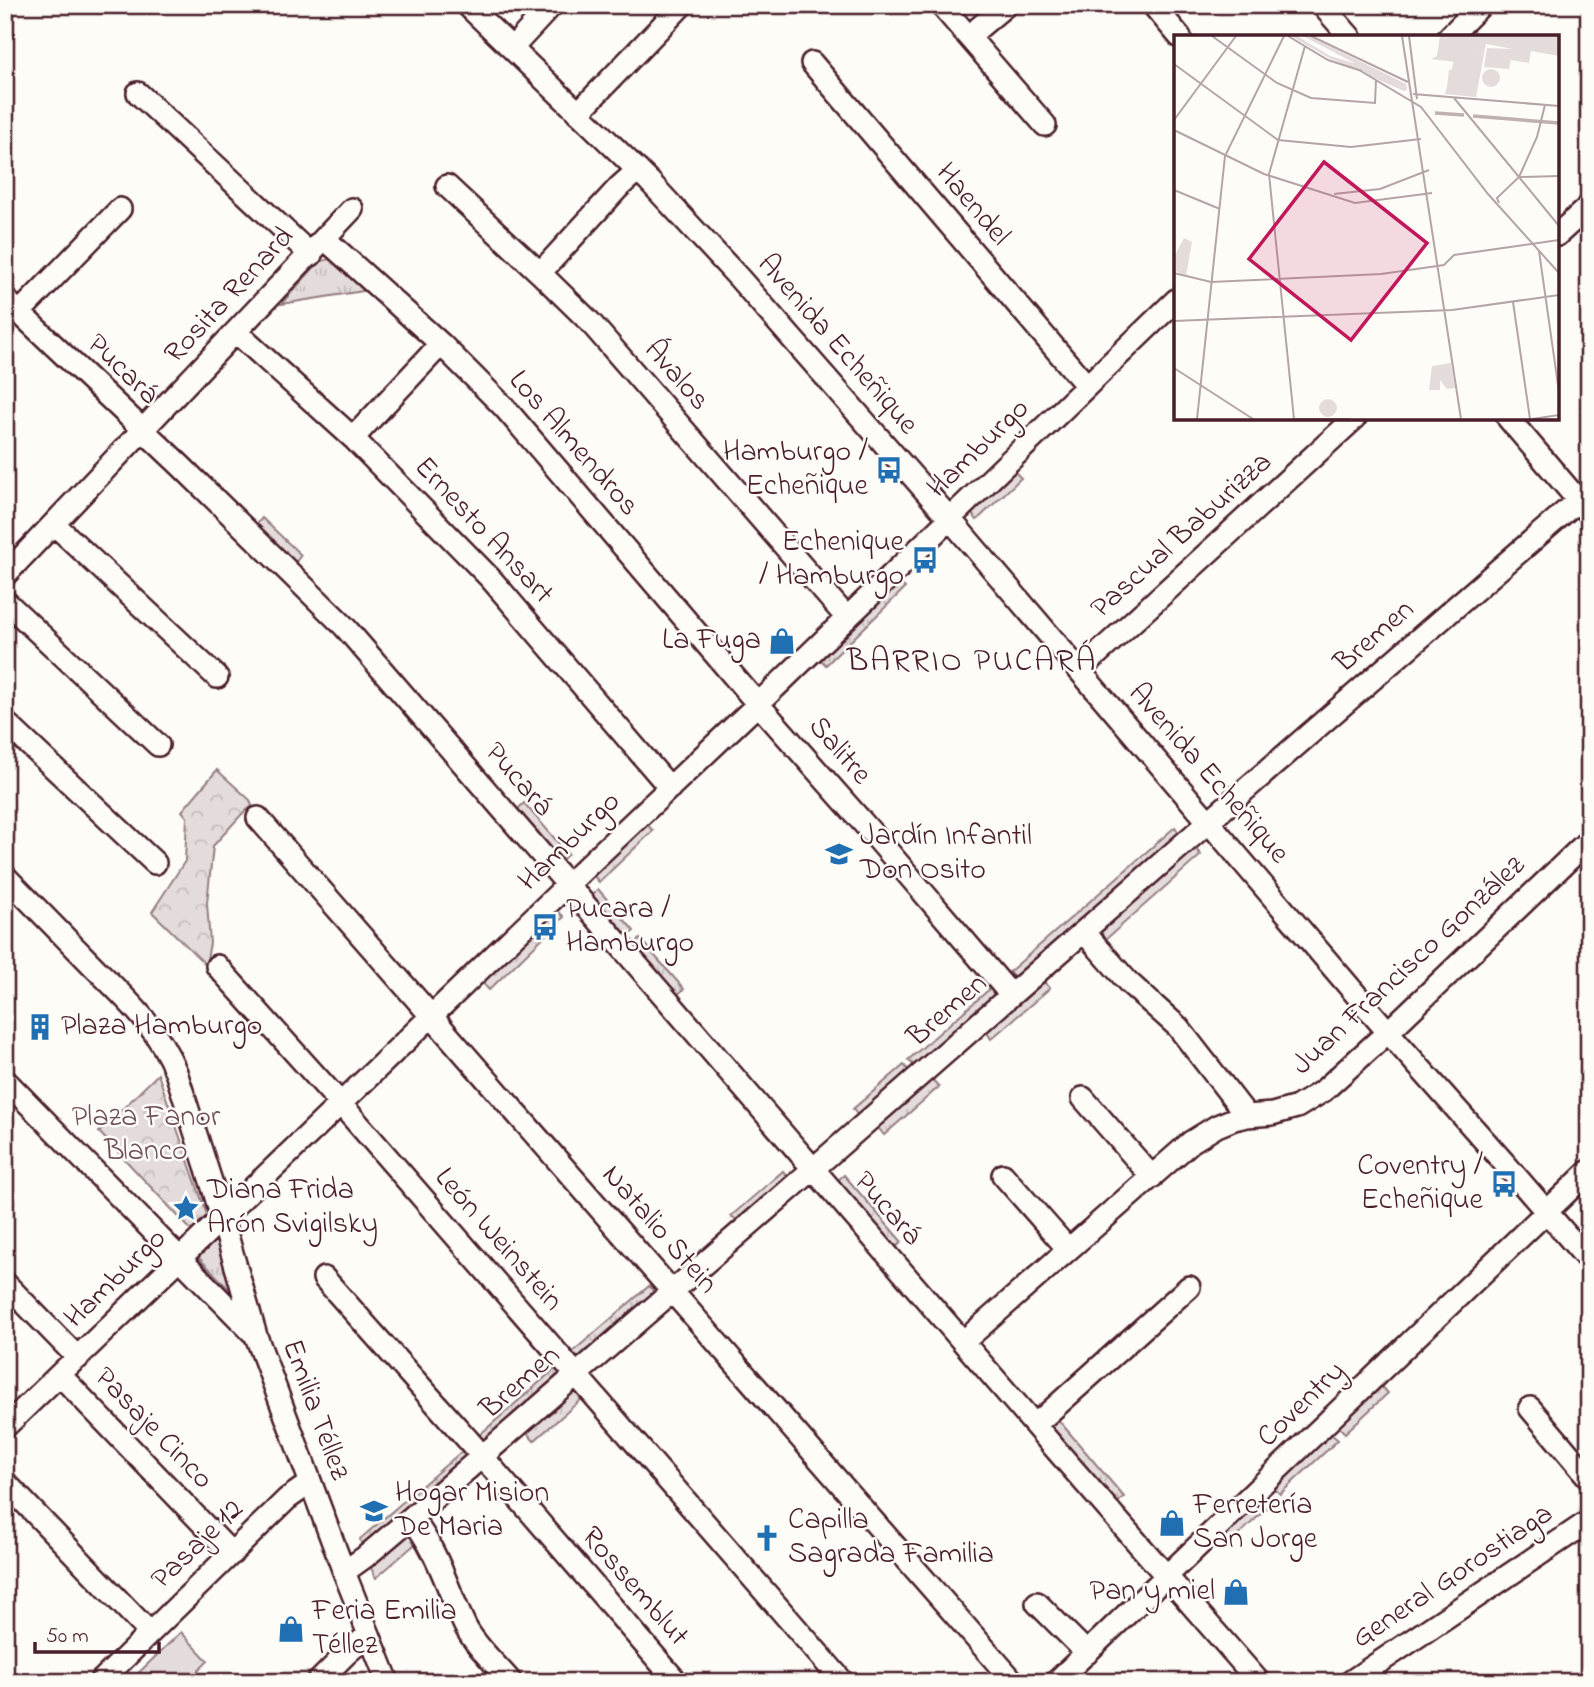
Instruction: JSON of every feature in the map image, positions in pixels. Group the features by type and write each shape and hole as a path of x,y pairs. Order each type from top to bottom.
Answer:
{"street":[{"name":"Avenida Echeñique","path":"467,5 638,170 739,278 1210,821 1388,1032 1589,1261"},
{"path":"512,48 552,5"},
{"path":"578,113 682,5"},
{"path":"941,5 1045,125"},
{"path":"969,36 1006,5"},
{"path":"1153,5 1178,35"},
{"path":"1322,5 1348,35"},
{"path":"1451,35 1476,7"},
{"name":"Haendel","path":"812,63 1087,386"},
{"name":"Los Almendros","path":"138,93 318,247 441,344 505,407 758,704"},
{"path":"540,273 638,170"},
{"name":"Ávalos","path":"447,186 590,322 847,618"},
{"path":"1559,233 1589,206"},
{"path":"12,306 120,209"},
{"name":"Rosita Renard","path":"5,575 352,209"},
{"name":"Hamburgo","path":"5,1427 1174,302"},
{"name":"Pucará","path":"12,306 344,626 1259,1682"},
{"name":"Ernesto Ansart","path":"236,332 353,438 491,579 670,788"},
{"path":"353,438 441,344"},
{"name":"Pascual Baburizza","path":"1080,670 1353,420"},
{"path":"1510,420 1585,501"},
{"name":"Bremen","path":"344,1572 482,1457 1210,821 1585,501"},
{"path":"54,524 217,677"},
{"path":"5,601 158,746"},
{"name":"Salitre","path":"758,704 1011,995"},
{"path":"5,722 155,863"},
{"name":"Natalio Stein","path":"258,818 1014,1682"},
{"name":"Juan Francisco González","path":"963,1342 1191,1142 1217,1126 1247,1116 1272,1114 1297,1107 1322,1091 1388,1032 1589,840"},
{"path":"5,876 141,1014 162,1041 176,1072 256,1336"},
{"path":"1084,932 1128,982 1178,1027 1247,1116"},
{"name":"León Weinstein","path":"216,966 341,1104 843,1682"},
{"name":"Emilia Téllez","path":"9,1089 256,1336 388,1682"},
{"path":"1083,1098 1152,1177"},
{"name":"Coventry","path":"1056,1682 1589,1171"},
{"path":"1003,1175 1068,1249"},
{"name":"Rossemblut","path":"324,1278 677,1682"},
{"path":"5,1283 78,1358"},
{"path":"1035,1425 1189,1287"},
{"name":"Pasaje Cinco","path":"60,1375 232,1554"},
{"path":"1530,1408 1589,1478"},
{"path":"5,1482 150,1633"},
{"name":"Pasaje 12","path":"100,1682 287,1499 310,1483"},
{"path":"411,1518 426,1538 467,1630 511,1682"},
{"name":"General Gorostiaga","path":"1350,1682 1589,1521"},
{"path":"1037,1603 1087,1653"},
{"path":"318,1682 346,1654 372,1640"},
{"path":"333,1682 372,1640"}],"green space":[{"path":"332,258 369,290 281,304 319,262"},
{"path":"1014,471 1021,478 977,520 971,513"},
{"path":"262,518 301,555 295,563 256,525"},
{"path":"899,582 905,588 826,665 820,659"},
{"path":"217,770 250,800 252,806 213,846 207,903 210,943 206,965 152,912 185,861 187,817 182,811"},
{"path":"524,803 568,854 561,861 517,810"},
{"path":"647,824 653,831 599,882 593,875"},
{"path":"1175,827 1179,833 1015,979 1009,972"},
{"path":"1195,848 1201,855 1104,941 1099,936 1100,933"},
{"path":"598,889 634,931 627,937 591,896"},
{"path":"557,910 564,917 489,990 482,982"},
{"path":"640,939 684,989 677,995 634,945"},
{"path":"1043,981 1050,988 991,1039 986,1031"},
{"path":"992,987 992,999 916,1067 908,1060"},
{"path":"904,1065 909,1071 858,1116 853,1109"},
{"name":"Plaza Fanor Blanco","path":"158,1074 208,1218 193,1232 99,1132"},
{"path":"931,1078 939,1087 884,1135 877,1126"},
{"path":"783,1171 789,1178 739,1221 731,1216"},
{"path":"844,1175 902,1242 895,1248 837,1181"},
{"path":"215,1240 218,1241 237,1297 198,1257"},
{"path":"649,1286 655,1293 577,1361 570,1354"},
{"path":"558,1366 560,1376 484,1443 477,1437"},
{"path":"1380,1386 1388,1393 1345,1433 1338,1426"},
{"path":"575,1392 585,1396 534,1441 527,1433"},
{"path":"1055,1416 1124,1497 1117,1503 1047,1424"},
{"path":"1330,1433 1338,1440 1280,1494 1273,1487"},
{"path":"462,1451 465,1458 366,1543 361,1543 360,1539"},
{"path":"1259,1502 1266,1509 1226,1547 1218,1540"},
{"path":"406,1537 421,1539 376,1578 372,1565"},
{"path":"181,1632 208,1661 187,1682 129,1682"}],"place":[{"name":"Hamburgo / Echeñique","path":"889,470"},
{"name":"Echenique / Hamburgo","path":"925,560"},
{"name":"La Fuga","path":"782,641"},
{"name":"Jardín Infantil Don Osito","path":"839,854"},
{"name":"Pucara / Hamburgo","path":"545,927"},
{"name":"Plaza Hamburgo","path":"40,1027"},
{"name":"Coventry / Echeñique","path":"1504,1184"},
{"name":"Diana Frida Arón Svigilsky","path":"186,1208"},
{"name":"Hogar Mision De Maria","path":"374,1511"},
{"name":"Ferretería San Jorge","path":"1172,1523"},
{"name":"Capilla Sagrada Familia","path":"767,1538"},
{"name":"Pan y miel","path":"1236,1592"},
{"name":"Feria Emilia Téllez","path":"291,1629"}],"district":[{"name":"BARRIO PUCARÁ","path":"972,662"}]}
